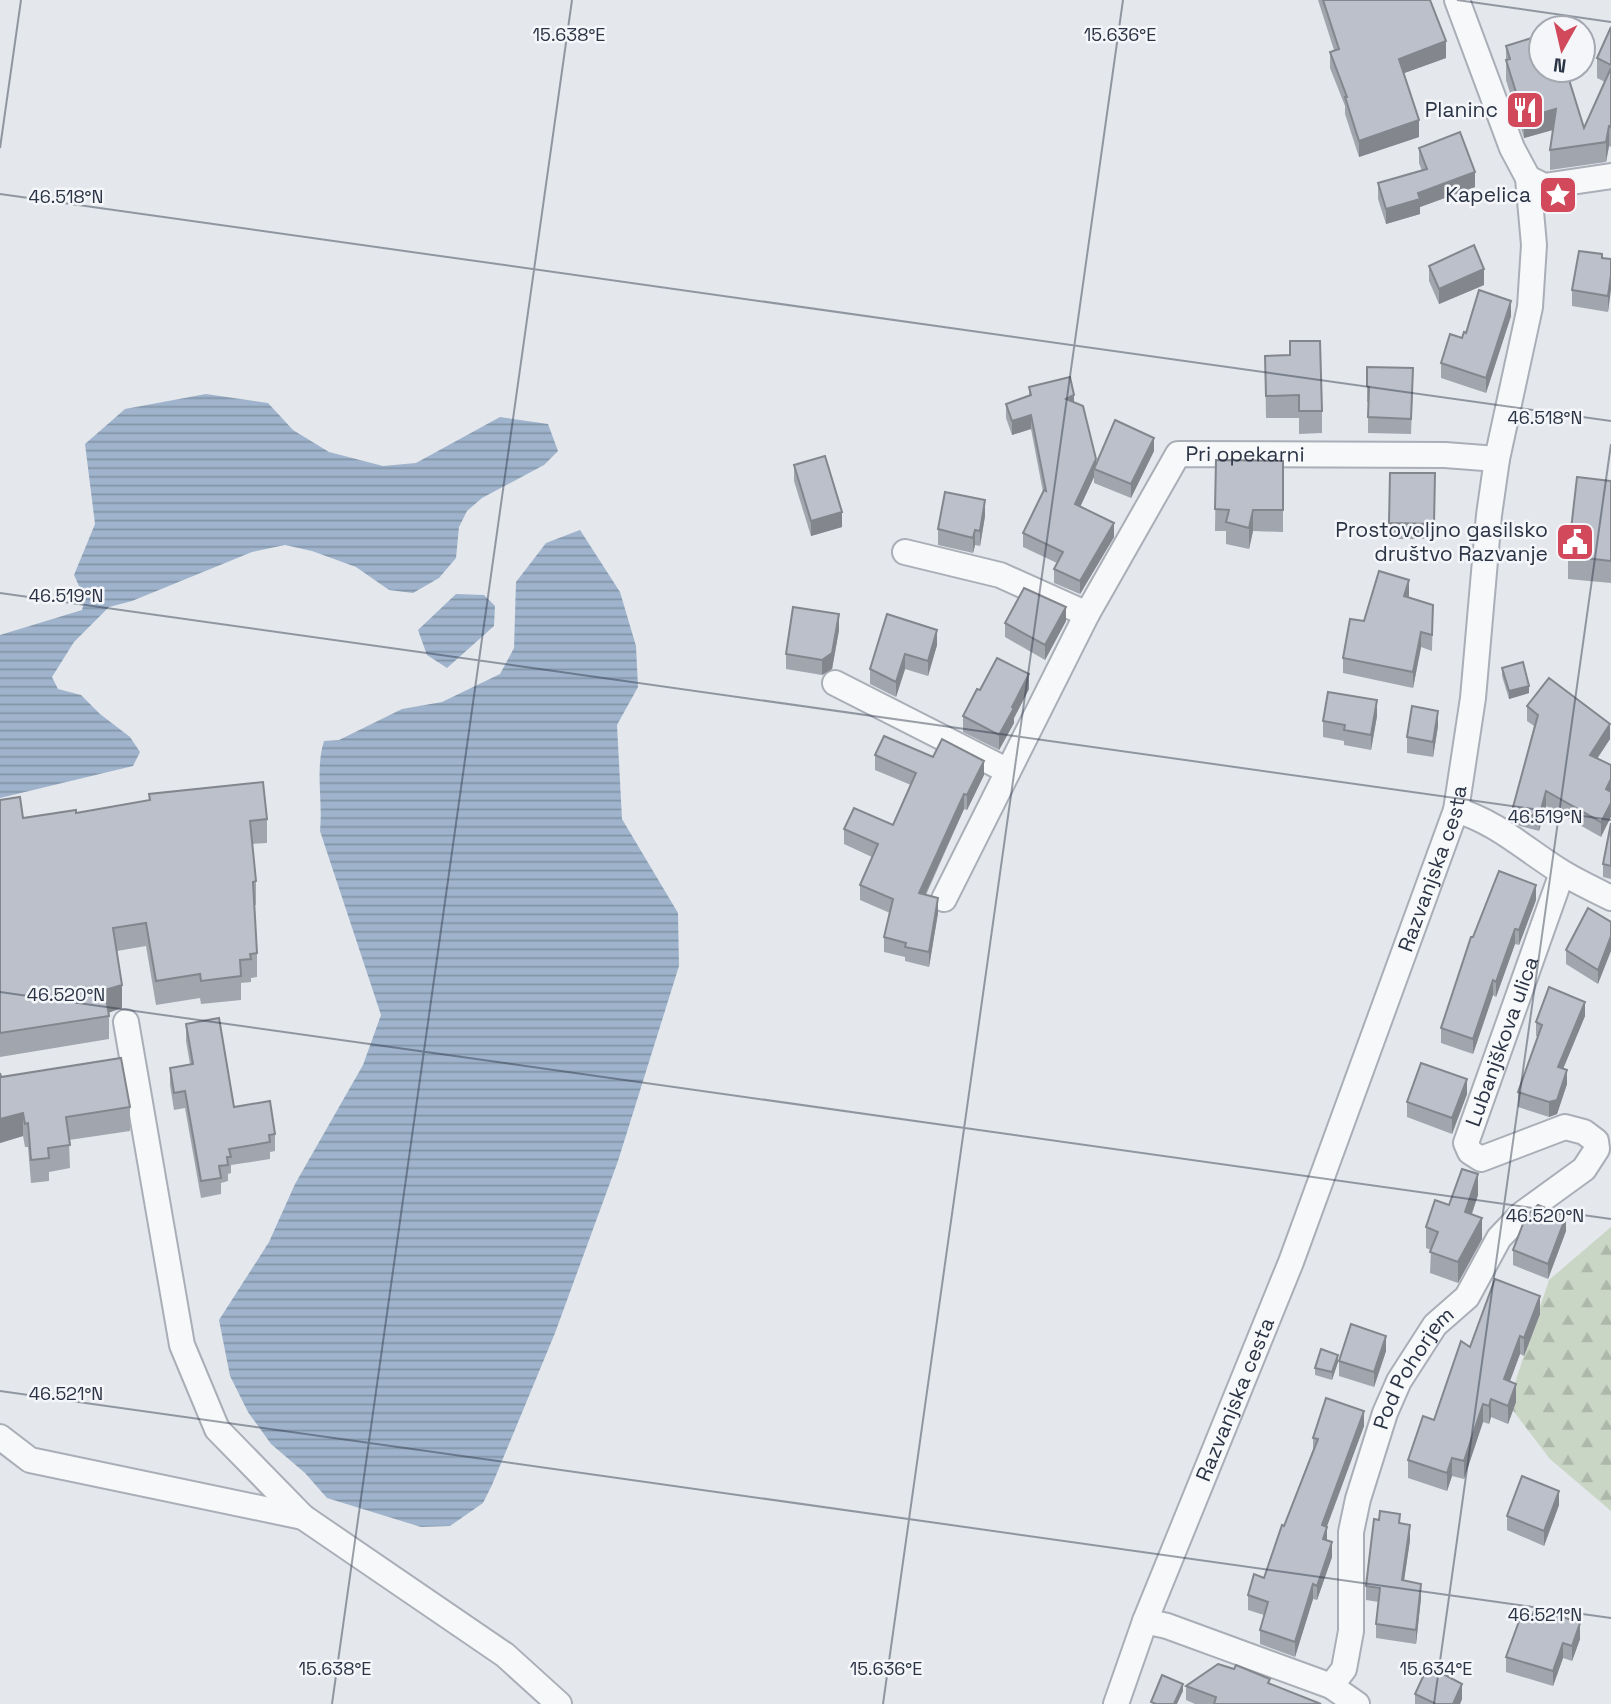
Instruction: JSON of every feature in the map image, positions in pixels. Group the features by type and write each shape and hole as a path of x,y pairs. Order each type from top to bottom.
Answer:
{"street":[{"name":"Razvanjska cesta","path":"1116,1704 1145,1621 1291,1262 1456,810 1473,698 1482,578 1497,459 1530,307 1536,182 1512,148 1457,0"},
{"path":"1536,182 1611,176"},
{"name":"Pri opekarni","path":"944,899 1087,614 1178,454 1445,456 1497,459"},
{"path":"905,552 1000,575 1087,614"},
{"path":"835,683 1009,771"},
{"path":"1456,810 1471,814 1517,839 1562,873 1611,898"},
{"name":"Lubanjškova ulica","path":"1562,873 1466,1143 1470,1152 1480,1159 1565,1127"},
{"path":"126,1022 182,1345 218,1429 303,1517 505,1655 559,1704"},
{"name":"Pod Pohorjem","path":"1331,1686 1344,1669 1351,1631 1351,1532 1358,1499 1385,1413 1399,1381 1436,1325 1467,1297 1499,1238 1522,1214 1584,1169 1597,1149 1595,1141 1584,1132 1565,1127"},
{"path":"0,1437 30,1460 303,1517"},
{"path":"1145,1621 1167,1626 1331,1686 1357,1704"}],"green space":[{"path":"1611,1227 1611,1511 1550,1459 1508,1404 1549,1280"}],"water":[{"path":"206,394 268,403 293,430 329,452 383,466 416,463 500,417 548,424 558,451 544,465 482,498 467,511 459,527 456,558 439,578 413,593 389,590 356,567 312,551 285,545 252,552 132,601 109,607 74,642 52,677 58,689 81,695 130,737 140,752 133,766 0,798 0,635 82,610 85,599 74,575 95,524 85,444 125,409"},
{"path":"580,530 620,592 636,646 638,687 617,725 622,819 678,913 679,966 618,1161 555,1333 492,1485 483,1503 450,1526 421,1527 327,1498 305,1473 271,1444 248,1412 230,1376 219,1320 269,1242 295,1184 363,1065 381,1015 320,831 320,763 324,741 339,740 402,709 442,702 500,674 514,648 516,582 546,543"},
{"path":"456,594 484,595 495,606 494,626 447,668 427,655 418,630"}],"building":[{"path":"1323,0 1430,0 1446,41 1399,59 1419,120 1359,141 1347,97 1330,52 1339,49"},
{"path":"1611,27 1611,65 1597,58"},
{"path":"1527,39 1527,84 1570,84 1584,128 1611,68 1611,127 1609,126 1606,142 1550,150 1556,109 1524,118 1506,60 1510,59 1506,46"},
{"path":"1460,132 1475,172 1418,193 1420,199 1386,209 1378,183 1427,169 1419,148"},
{"path":"1474,245 1484,269 1439,289 1429,266"},
{"path":"1579,251 1602,254 1602,258 1611,259 1608,296 1572,290"},
{"path":"1479,290 1511,301 1486,378 1441,363 1450,334 1462,338 1464,332 1466,333"},
{"path":"1290,341 1320,341 1322,411 1299,411 1299,395 1266,396 1265,356 1290,355"},
{"path":"1367,367 1413,368 1411,419 1368,417"},
{"path":"1070,377 1074,395 1066,399 1083,406 1096,459 1075,504 1114,523 1080,581 1054,569 1063,552 1023,533 1044,490 1046,491 1031,415 1012,421 1006,404 1031,395 1029,387"},
{"path":"1115,420 1154,438 1131,484 1094,469"},
{"path":"825,456 842,512 811,521 794,465"},
{"path":"1216,460 1283,461 1283,510 1253,510 1249,528 1226,522 1229,510 1215,509"},
{"path":"1390,473 1435,473 1434,524 1389,523"},
{"path":"1577,477 1611,481 1611,561 1568,556"},
{"path":"945,492 985,500 980,531 975,530 973,538 938,529"},
{"path":"1379,571 1409,580 1404,596 1433,605 1432,635 1421,632 1413,672 1343,658 1350,619 1364,621"},
{"path":"1024,588 1066,607 1045,645 1005,623"},
{"path":"793,607 839,614 832,653 822,660 786,654"},
{"path":"887,614 937,630 928,661 905,654 896,682 870,669"},
{"path":"997,658 1029,674 999,735 963,716"},
{"path":"1523,662 1529,686 1509,691 1502,668"},
{"path":"1549,678 1610,724 1590,755 1611,765 1611,779 1606,789 1611,792 1611,803 1601,822 1546,791 1539,817 1520,812 1513,807 1538,715 1527,706"},
{"path":"1328,692 1377,700 1371,735 1344,730 1345,725 1323,721"},
{"path":"1412,706 1438,711 1433,742 1407,737"},
{"path":"884,736 933,757 942,739 984,761 967,795 964,794 919,893 938,898 929,952 905,947 906,943 884,937 893,899 860,885 878,844 844,829 854,808 893,825 916,773 875,755"},
{"path":"263,782 267,819 250,821 256,881 253,882 257,953 250,954 251,959 240,960 241,976 201,981 200,974 156,981 146,923 113,928 122,985 105,990 109,1016 0,1033 0,800 20,797 23,818 76,810 76,813 150,800 149,794"},
{"path":"1611,823 1611,866 1603,864"},
{"path":"1499,871 1536,885 1519,930 1515,929 1496,982 1493,980 1473,1039 1441,1028 1471,937"},
{"path":"1588,908 1611,922 1611,936 1598,970 1566,950"},
{"path":"1549,987 1585,1002 1558,1067 1567,1070 1557,1100 1549,1102 1518,1092 1542,1025 1536,1022"},
{"path":"219,1018 234,1107 270,1101 275,1134 269,1135 270,1142 229,1149 231,1157 227,1157 228,1165 219,1166 221,1178 201,1181 185,1091 174,1093 170,1068 193,1064 186,1024"},
{"path":"121,1058 130,1107 66,1117 70,1145 48,1148 49,1158 31,1160 28,1123 25,1124 23,1113 0,1119 0,1073 1,1077"},
{"path":"1421,1063 1467,1079 1452,1118 1407,1102"},
{"path":"1462,1169 1478,1174 1465,1212 1482,1218 1458,1262 1430,1252 1438,1232 1426,1227 1435,1200 1449,1205"},
{"path":"1538,1205 1566,1216 1548,1264 1513,1250 1526,1216"},
{"path":"1495,1279 1540,1296 1524,1338 1520,1336 1504,1379 1516,1384 1508,1406 1491,1399 1489,1406 1483,1404 1464,1461 1452,1458 1447,1473 1408,1460 1423,1416 1434,1420 1461,1341 1470,1347"},
{"path":"1351,1324 1386,1336 1374,1372 1339,1361"},
{"path":"1321,1349 1338,1355 1332,1372 1315,1368"},
{"path":"1326,1398 1364,1411 1322,1525 1327,1527 1323,1539 1332,1542 1317,1586 1313,1584 1295,1642 1260,1630 1268,1602 1248,1595 1254,1574 1264,1578 1282,1525 1284,1526 1318,1439 1313,1438"},
{"path":"1522,1476 1559,1491 1544,1531 1507,1516"},
{"path":"1380,1511 1400,1514 1399,1523 1410,1525 1402,1580 1421,1584 1416,1630 1376,1624 1380,1588 1366,1586 1374,1519 1379,1520"},
{"path":"1535,1607 1580,1623 1572,1646 1563,1643 1553,1671 1506,1657 1522,1613 1532,1617"},
{"path":"1218,1664 1234,1669 1236,1665 1270,1679 1268,1683 1321,1704 1214,1704 1216,1697 1186,1686"},
{"path":"1428,1666 1462,1684 1453,1704 1436,1704 1415,1694"},
{"path":"1162,1675 1183,1684 1174,1704 1151,1702"}],"place":[{"name":"Planinc","path":"1525,110"},
{"name":"Kapelica","path":"1558,195"},
{"name":"Prostovoljno gasilsko društvo Razvanje","path":"1575,542"}]}
